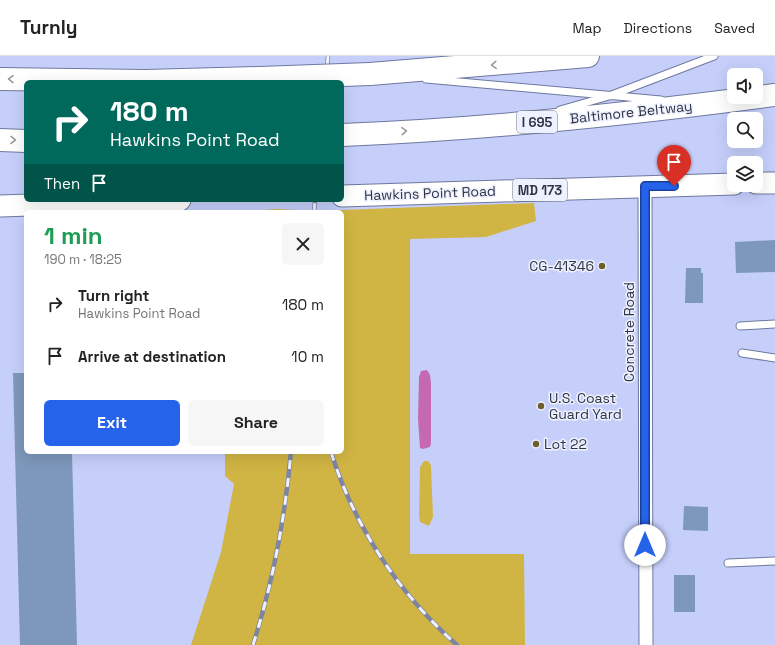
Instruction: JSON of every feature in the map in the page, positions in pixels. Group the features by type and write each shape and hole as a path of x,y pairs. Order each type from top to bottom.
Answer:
{"highway":[{"path":"183,80 370,74 588,56"},
{"path":"0,79 72,80"},
{"name":"Baltimore Beltway","path":"344,135 514,124 710,104 775,95"},
{"path":"0,140 24,141"}],"main road":[{"path":"763,183 775,183"},
{"name":"Hawkins Point Road","path":"344,196 727,184"},
{"path":"0,206 120,202"}],"street":[{"name":"Concrete Road","path":"645,186 646,645"}],"lane":[{"path":"514,124 609,96 714,56"},
{"path":"370,74 710,104"},
{"path":"740,326 775,324"},
{"path":"742,353 775,358"},
{"path":"728,563 775,561"}],"shaded area":[{"path":"534,203 536,221 486,237 410,239 410,554 524,554 525,645 191,645 221,552 234,484 225,476 225,454 344,454 344,210 342,210"},
{"path":"277,209 296,210 263,210"},
{"path":"427,370 430,375 431,383 431,443 430,447 423,449 420,448 418,419 419,377 421,371"},
{"path":"424,461 428,461 431,465 433,517 429,526 420,522 419,515 420,467"}],"building":[{"path":"775,240 775,272 736,273 735,242"},
{"path":"686,268 701,268 701,273 703,273 703,303 685,303"},
{"path":"13,373 24,373 24,454 72,454 77,645 20,645"},
{"path":"684,506 708,507 708,531 683,530"},
{"path":"674,575 695,575 695,612 674,612"}],"railway":[{"path":"326,80 328,56"},
{"path":"314,210 315,202"},
{"path":"253,645 267,598 282,525 291,454"},
{"path":"332,454 352,506 381,557 416,604 457,645"}],"place":[{"name":"CG-41346","path":"602,266"},
{"name":"U.S. Coast Guard Yard","path":"541,406"},
{"name":"Lot 22","path":"536,444"}],"route":[{"path":"645,545 645,186 674,186"}]}
